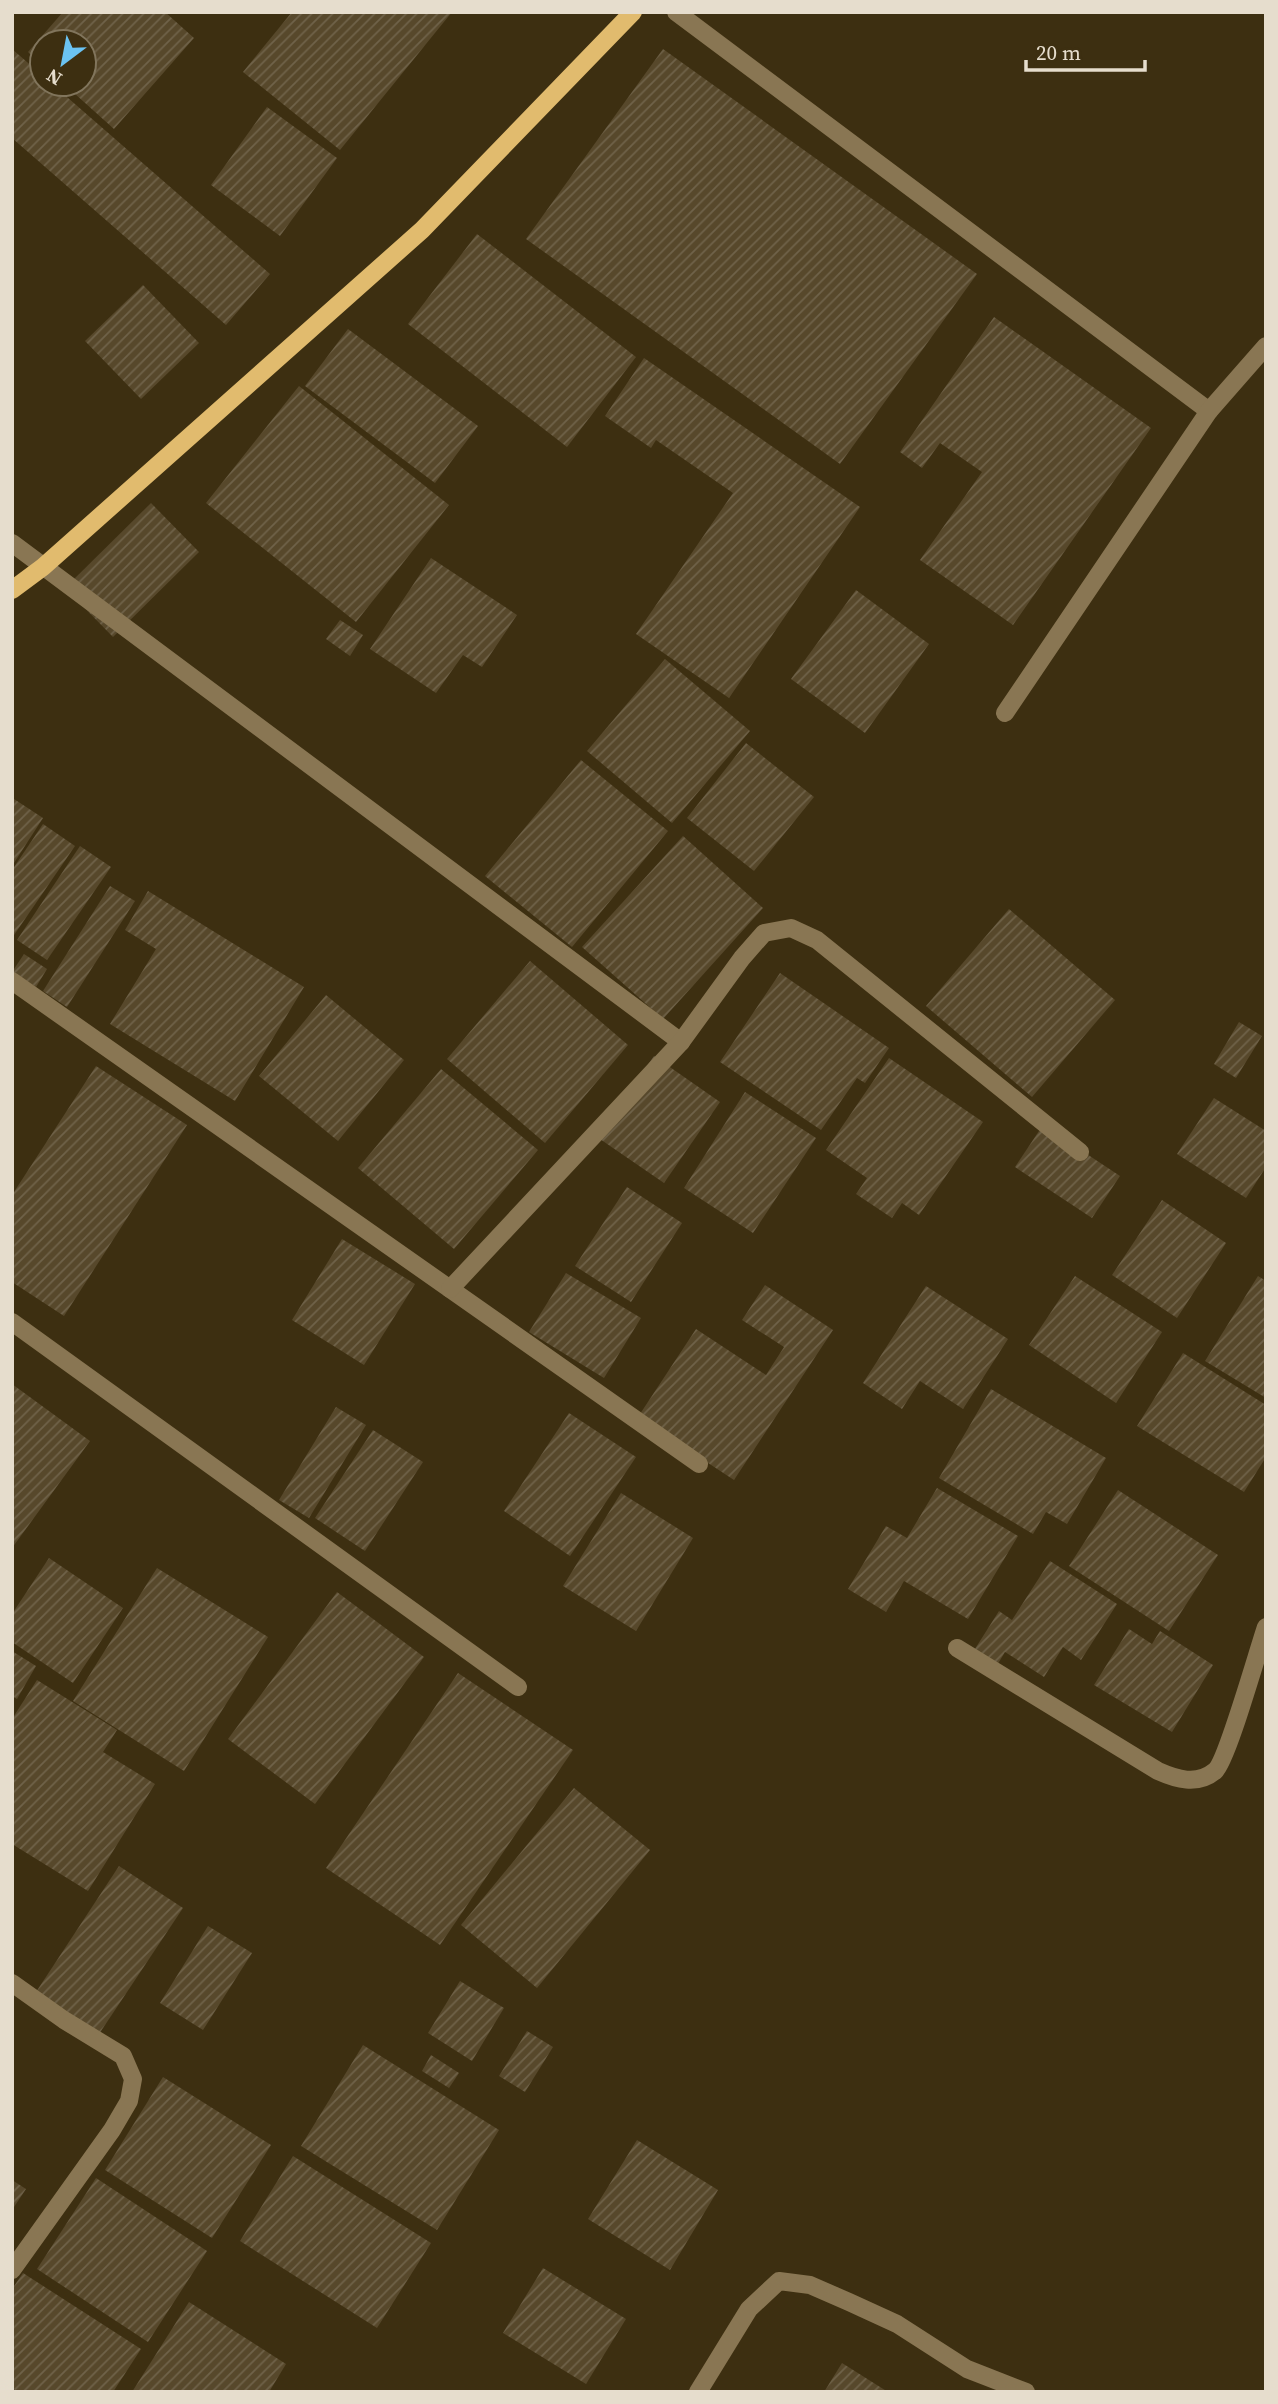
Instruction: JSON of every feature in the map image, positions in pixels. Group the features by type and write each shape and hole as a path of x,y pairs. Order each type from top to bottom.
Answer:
{"main road":[{"path":"12,590 43,568 422,230 633,12"}],"street":[{"path":"676,12 1209,411"},
{"path":"1006,713 1209,411 1266,346"},
{"path":"12,543 681,1042"},
{"path":"450,1289 681,1042 742,958 764,933 791,928 817,940 1080,1152"},
{"path":"12,981 699,1464"},
{"path":"12,1322 518,1687"},
{"path":"957,1647 1158,1771 1178,1779 1197,1780 1216,1770 1228,1746 1266,1626"},
{"path":"12,1983 122,2056 133,2079 129,2101 112,2130 12,2270"},
{"path":"698,2392 749,2309 779,2281 810,2285 849,2302 897,2324 967,2369 1026,2392"}],"building":[{"path":"63,12 165,12 194,38 114,129 80,98 98,98 98,28 49,28"},
{"path":"292,12 452,12 340,150 243,72"},
{"path":"12,49 28,63 28,98 68,98 270,274 226,325 12,138"},
{"path":"663,49 977,274 840,464 526,239"},
{"path":"267,107 337,158 280,236 211,185"},
{"path":"477,234 636,357 567,447 408,324"},
{"path":"143,285 199,343 141,399 85,341"},
{"path":"994,317 1151,428 1013,625 920,560 982,472 940,443 922,468 900,452"},
{"path":"348,329 478,426 435,483 305,386"},
{"path":"644,358 860,507 729,698 636,634 733,493 656,440 651,448 605,416"},
{"path":"299,386 449,505 356,622 206,503"},
{"path":"151,503 199,552 113,637 65,588"},
{"path":"431,558 517,615 482,667 463,655 436,693 370,649"},
{"path":"856,590 929,644 865,733 791,679"},
{"path":"340,620 363,635 350,656 326,639"},
{"path":"665,659 750,731 672,823 587,751"},
{"path":"746,743 814,797 754,871 687,818"},
{"path":"581,760 668,831 572,947 485,876"},
{"path":"14,799 43,818 12,866 12,802"},
{"path":"43,824 75,846 12,938 12,870"},
{"path":"683,836 763,908 663,1019 582,947"},
{"path":"80,846 111,867 47,960 17,940"},
{"path":"110,886 135,901 67,1007 43,991"},
{"path":"148,891 304,987 235,1101 110,1024 156,949 125,930"},
{"path":"1009,909 1115,1000 1032,1097 926,1006"},
{"path":"24,954 47,969 36,987 12,972"},
{"path":"530,961 628,1045 545,1143 447,1059"},
{"path":"780,973 889,1048 865,1083 857,1078 821,1130 720,1062"},
{"path":"326,995 404,1060 338,1141 259,1076"},
{"path":"1239,1022 1262,1036 1236,1078 1214,1064"},
{"path":"654,1056 720,1102 664,1183 597,1137"},
{"path":"889,1058 983,1122 919,1215 902,1203 892,1218 856,1194 867,1178 826,1150"},
{"path":"96,1066 187,1125 64,1316 12,1282 12,1195"},
{"path":"441,1069 538,1150 454,1249 358,1168"},
{"path":"745,1092 816,1138 753,1233 684,1188"},
{"path":"1214,1098 1266,1131 1266,1167 1246,1198 1177,1154"},
{"path":"1043,1125 1120,1176 1092,1218 1015,1167"},
{"path":"627,1187 682,1223 631,1302 575,1266"},
{"path":"1162,1200 1226,1243 1177,1318 1112,1275"},
{"path":"342,1239 415,1284 364,1365 292,1320"},
{"path":"566,1273 641,1318 604,1378 529,1332"},
{"path":"1075,1276 1162,1332 1116,1403 1029,1345"},
{"path":"1258,1276 1266,1281 1266,1398 1205,1361"},
{"path":"765,1285 833,1330 734,1480 638,1417 696,1329 766,1375 784,1347 742,1320"},
{"path":"926,1286 1008,1339 963,1409 920,1381 902,1409 863,1383"},
{"path":"1183,1353 1266,1405 1266,1457 1244,1492 1137,1426"},
{"path":"12,1384 90,1441 12,1548"},
{"path":"991,1389 1106,1458 1067,1524 1046,1512 1033,1534 939,1478"},
{"path":"336,1407 366,1425 309,1518 279,1500"},
{"path":"569,1413 636,1457 570,1556 504,1511"},
{"path":"373,1430 423,1462 365,1551 315,1518"},
{"path":"937,1488 1018,1536 968,1619 904,1581 886,1612 848,1589 886,1526 907,1538"},
{"path":"1118,1490 1218,1555 1169,1631 1069,1566"},
{"path":"621,1493 693,1538 636,1631 563,1586"},
{"path":"49,1558 123,1608 73,1683 12,1642 12,1614"},
{"path":"1050,1561 1117,1604 1081,1660 1063,1647 1044,1677 1005,1652 996,1667 973,1652 999,1611 1012,1620"},
{"path":"157,1568 268,1637 184,1771 73,1701"},
{"path":"337,1592 424,1657 315,1804 228,1739"},
{"path":"1129,1629 1152,1644 1160,1631 1213,1665 1172,1732 1094,1685"},
{"path":"12,1651 36,1666 17,1699 12,1696"},
{"path":"458,1673 573,1750 440,1945 326,1868"},
{"path":"37,1680 117,1730 103,1752 155,1784 88,1891 12,1844 12,1719"},
{"path":"574,1788 650,1850 537,1988 461,1925"},
{"path":"119,1866 183,1908 99,2034 36,1992"},
{"path":"208,1926 252,1953 203,2030 160,2003"},
{"path":"460,1981 504,2008 472,2061 428,2033"},
{"path":"527,2031 553,2047 525,2092 499,2076"},
{"path":"363,2045 499,2130 437,2230 301,2146"},
{"path":"431,2055 459,2073 449,2088 422,2071"},
{"path":"163,2077 271,2145 212,2238 105,2170"},
{"path":"637,2140 718,2190 670,2270 588,2219"},
{"path":"293,2156 431,2243 377,2328 240,2241"},
{"path":"96,2178 207,2251 148,2342 37,2269"},
{"path":"12,2180 26,2189 12,2210"},
{"path":"543,2268 626,2319 586,2384 503,2333"},
{"path":"23,2273 141,2349 113,2392 18,2392 12,2388 12,2289"},
{"path":"189,2302 286,2364 269,2392 132,2392"},
{"path":"842,2363 888,2392 824,2392"}]}
